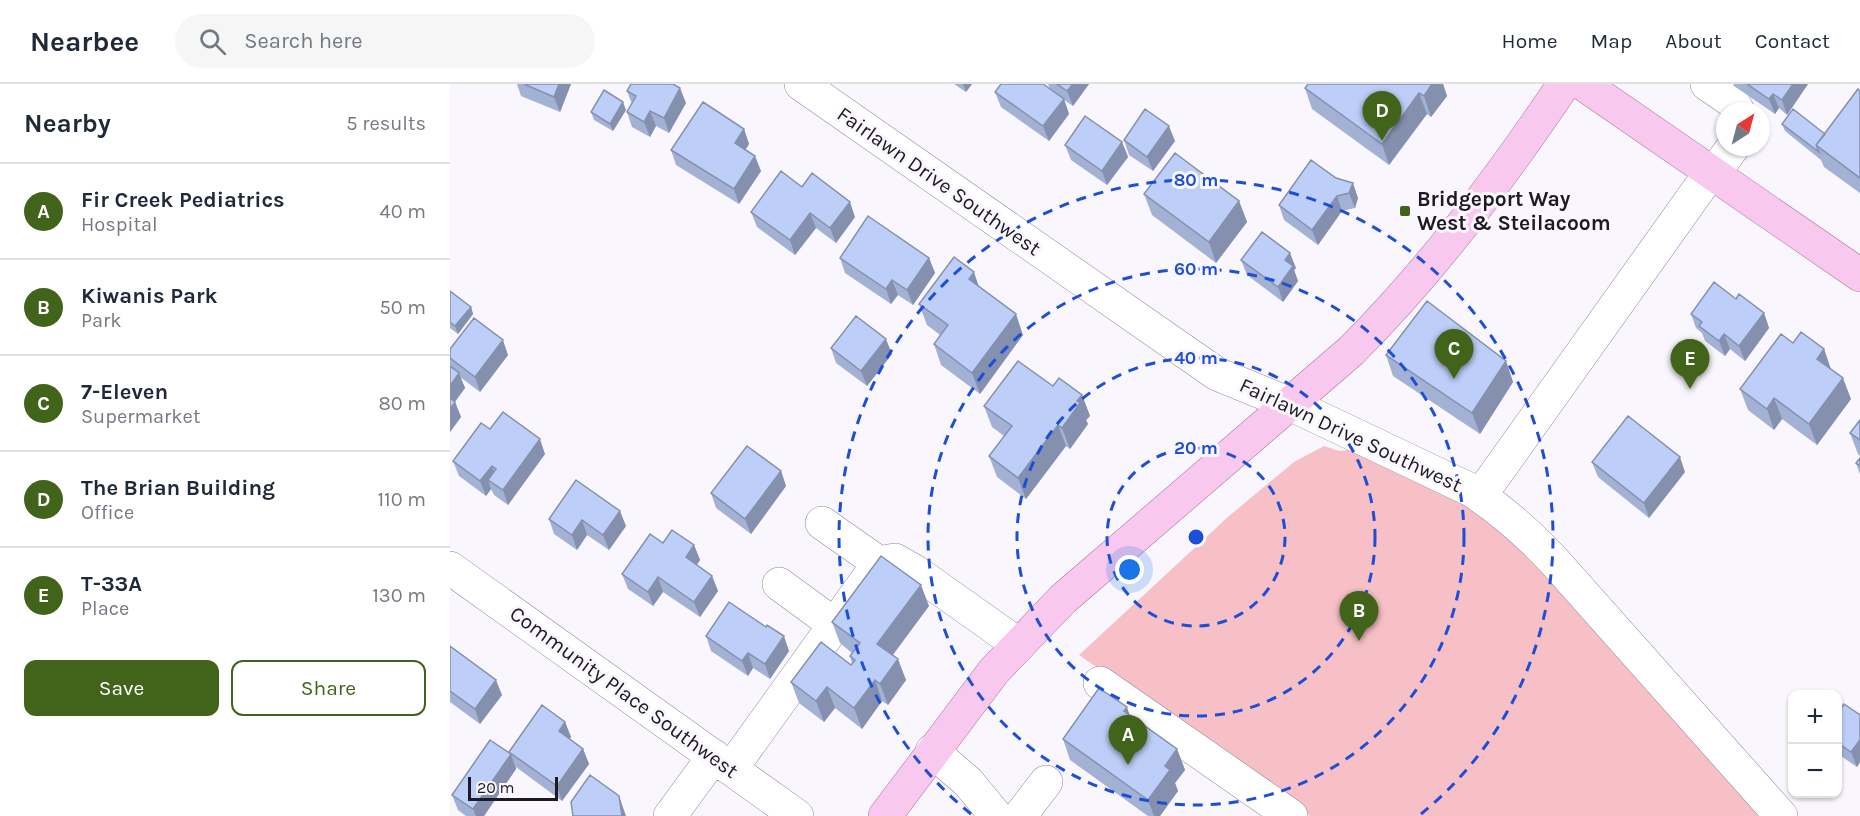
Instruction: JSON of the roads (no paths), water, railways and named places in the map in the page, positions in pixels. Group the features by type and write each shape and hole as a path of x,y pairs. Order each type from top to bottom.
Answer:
{"main road":[{"path":"885,816 994,671 1063,599 1290,404 1365,336 1433,263 1509,165 1564,84"},
{"path":"1583,84 1858,269"}],"street":[{"name":"Fairlawn Drive Southwest","path":"801,84 1217,374 1290,404 1480,496 1525,530 1781,816"},
{"path":"1707,84 1733,102"},
{"path":"1480,496 1726,156"},
{"path":"822,523 879,563"},
{"path":"670,816 723,763 835,625 879,563 895,560 916,572 1019,645"},
{"name":"Community Place Southwest","path":"450,568 798,816"},
{"path":"779,584 835,625"},
{"path":"1100,683 1291,816"},
{"path":"932,751 968,782 996,816"},
{"path":"1020,816 1047,782"}],"place":[{"name":"The Brian Building","path":"1382,141"},
{"name":"Bridgeport Way West & Steilacoom","path":"1405,211"},
{"name":"7-Eleven","path":"1454,379"},
{"name":"T-33A","path":"1690,389"},
{"name":"Kiwanis Park","path":"1359,641"},
{"name":"Fir Creek Pediatrics","path":"1128,765"}]}
